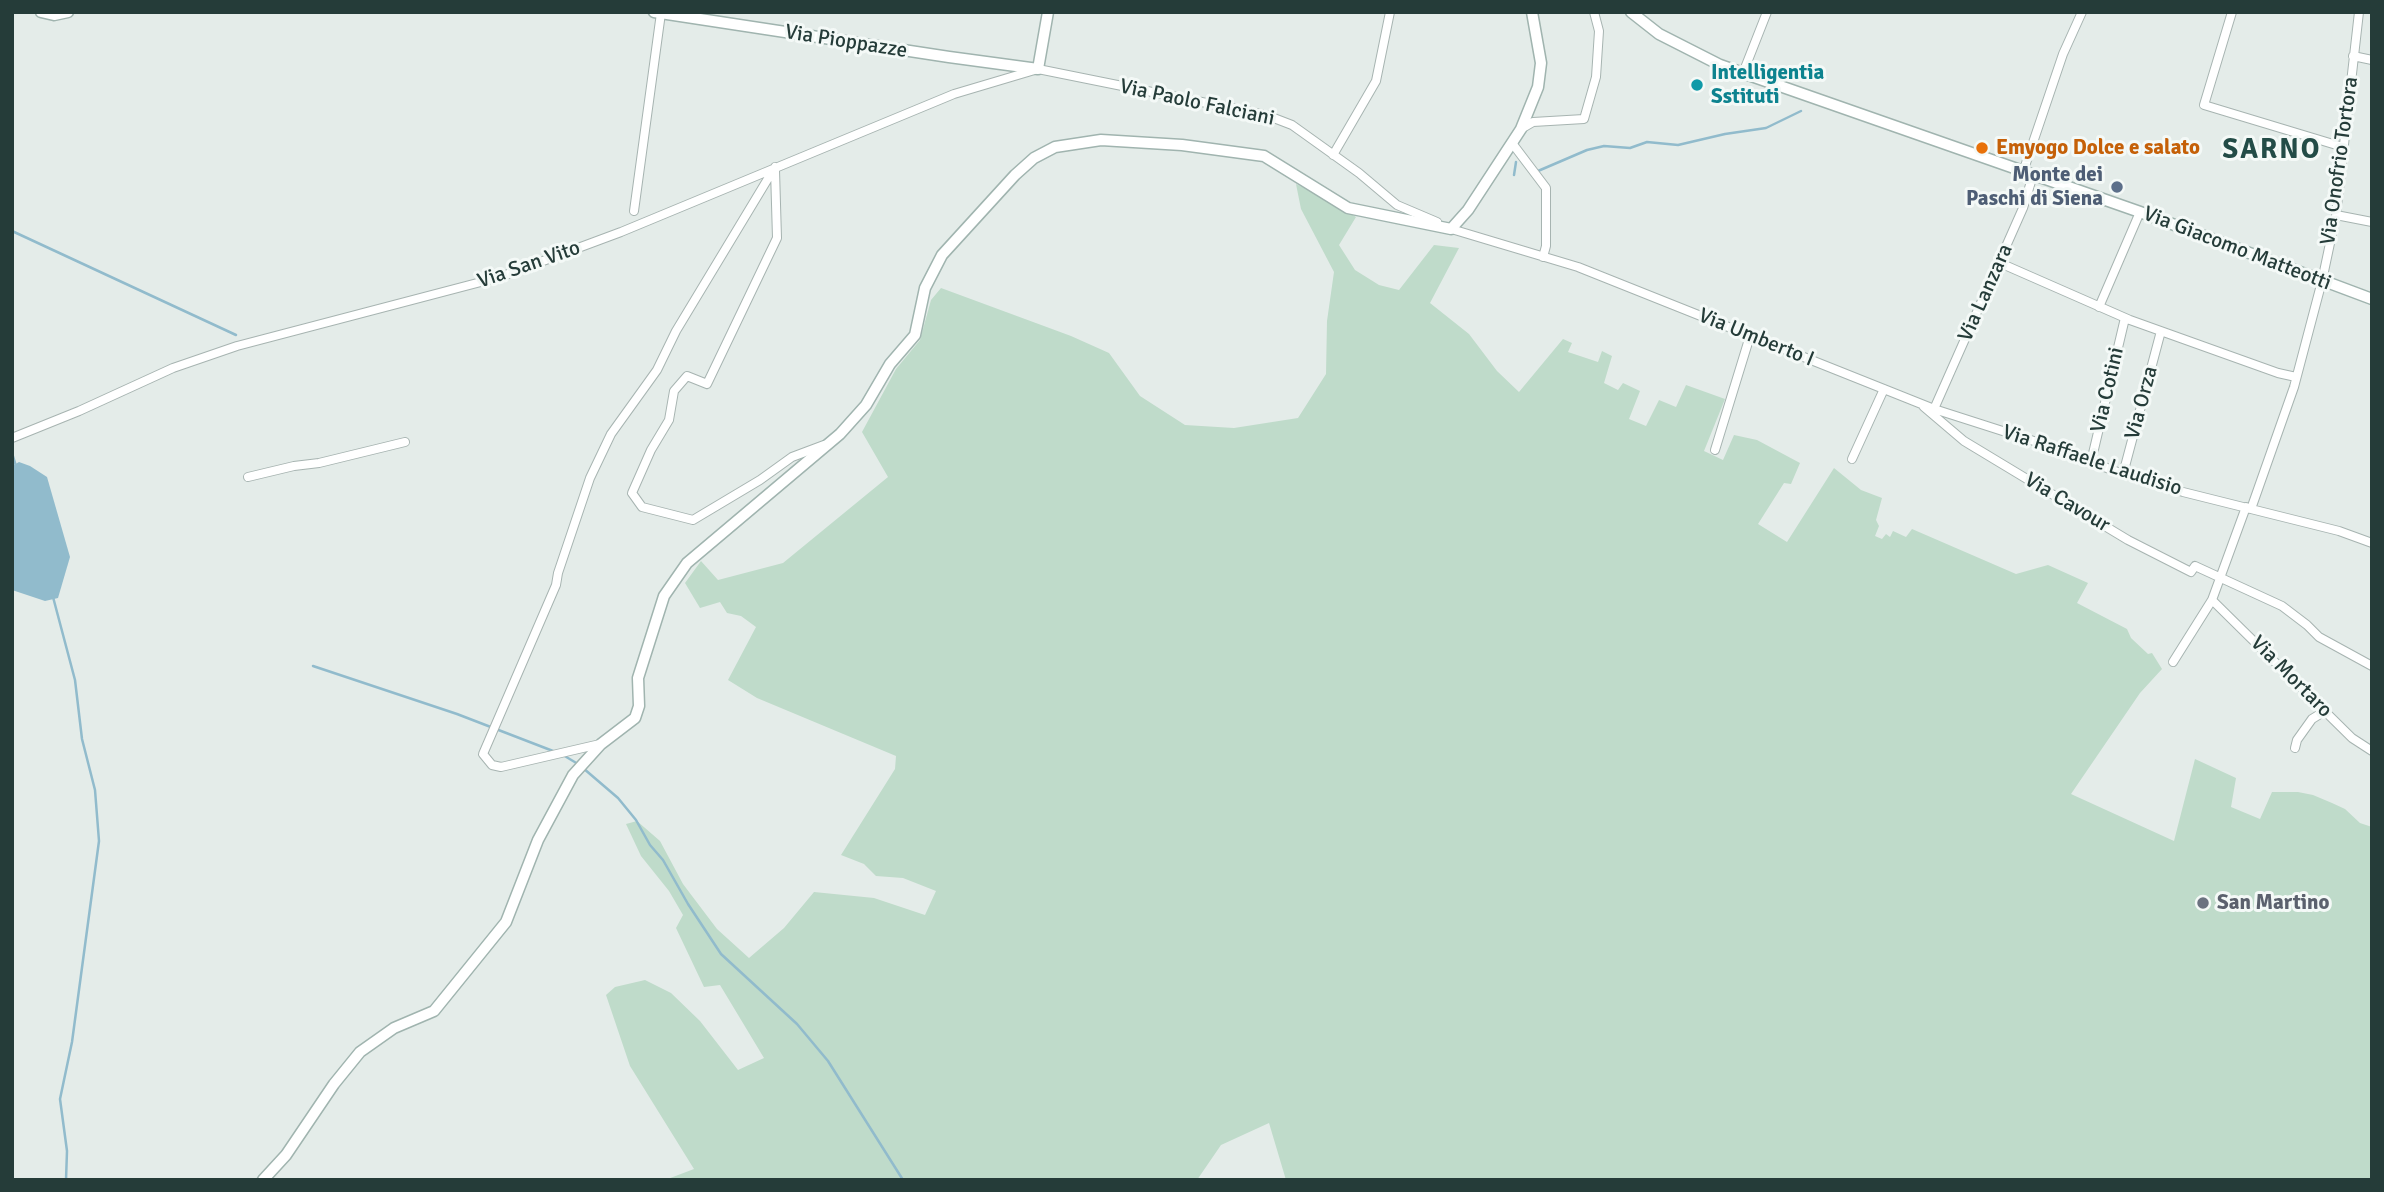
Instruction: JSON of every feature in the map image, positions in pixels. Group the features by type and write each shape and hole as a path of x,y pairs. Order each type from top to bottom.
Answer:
{"street":[{"path":"41,12 54,15 68,12"},
{"path":"1038,69 1048,12"},
{"path":"1333,155 1376,80 1390,12"},
{"path":"263,1180 286,1155 334,1084 360,1052 394,1028 434,1011 506,922 538,840 581,767 601,744 635,718 639,706 638,678 664,596 687,563 830,443 866,405 890,364 915,335 925,288 942,255 1015,175 1034,158 1055,147 1101,140 1182,145 1264,156 1348,208 1451,229 1468,210 1512,144 1538,87 1541,63 1532,12"},
{"path":"1521,129 1533,122 1584,119 1595,77 1599,31 1594,12"},
{"name":"Via Giacomo Matteotti","path":"1631,12 1670,40 1701,57 2140,212 2372,299"},
{"path":"1743,73 1766,12"},
{"name":"Via Lanzara","path":"1934,409 2023,208 2028,174 2063,54 2082,12"},
{"path":"2232,12 2204,105 2343,147"},
{"name":"Via Onofrio Tortora","path":"2173,662 2212,600 2249,508 2296,377 2322,281 2336,215 2359,12"},
{"path":"634,211 661,13"},
{"name":"Via Pioppazze","path":"661,13 1038,69"},
{"path":"2353,56 2372,60"},
{"name":"Via Paolo Falciani","path":"1038,69 1266,115 1292,125 1397,205 1451,229 1543,257"},
{"name":"Via San Vito","path":"15,437 173,368 237,346 500,277 621,232 954,94 1038,69"},
{"path":"1512,144 1546,188 1546,246 1543,257"},
{"path":"775,167 776,238 707,384 687,376 674,391 669,420 651,450 632,493 642,507 693,520 760,480 792,457 830,443"},
{"path":"601,744 501,767 492,765 482,754 556,585 590,478 611,433 657,370 676,331 775,167"},
{"path":"2099,307 2140,212"},
{"path":"2336,215 2372,222"},
{"name":"Via Umberto I","path":"1543,257 1578,267 1934,409"},
{"path":"2000,263 2125,318 2296,377"},
{"name":"Via Cotini","path":"2091,462 2125,318"},
{"name":"Via Orza","path":"2123,474 2161,331"},
{"path":"1715,450 1750,336"},
{"path":"1852,459 1884,389"},
{"name":"Via Cavour","path":"1919,403 1965,440 2128,540 2191,572 2195,566 2282,606 2319,637 2372,666"},
{"name":"Via Raffaele Laudisio","path":"1934,409 2040,443 2123,474 2339,531 2372,543"},
{"path":"248,477 405,442"},
{"name":"Via Mortaro","path":"2212,600 2352,738 2372,751"},
{"path":"2295,748 2297,740 2312,719 2325,711"}],"green space":[{"path":"1296,184 1326,198 1356,217 1339,245 1355,270 1379,285 1399,290 1434,245 1459,248 1430,303 1469,334 1497,371 1519,392 1563,339 1572,343 1568,352 1598,362 1602,351 1612,356 1604,383 1618,390 1623,383 1640,391 1629,419 1646,426 1659,400 1676,407 1686,385 1725,399 1704,451 1723,460 1734,435 1757,440 1800,463 1791,484 1784,483 1758,524 1787,542 1834,468 1861,490 1882,498 1876,520 1879,526 1875,536 1882,539 1886,534 1890,537 1893,531 1906,537 1912,529 2016,574 2048,565 2088,583 2077,603 2127,629 2131,638 2148,654 2152,653 2162,669 2140,693 2071,794 2174,841 2195,759 2236,778 2231,807 2260,819 2272,792 2298,792 2313,795 2345,809 2360,823 2372,827 2372,1180 1286,1180 1269,1123 1221,1145 1197,1180 665,1180 694,1169 630,1066 606,995 615,987 645,980 671,993 700,1021 738,1070 764,1058 720,985 704,987 676,928 683,915 669,891 641,856 626,824 637,821 660,841 683,884 717,929 749,958 784,928 814,892 874,898 925,915 936,891 903,878 876,876 864,864 841,855 895,769 896,756 757,698 728,680 756,627 741,616 727,613 720,602 700,608 685,583 701,561 718,580 783,563 888,477 862,432 896,369 920,340 931,300 941,288 1071,336 1109,353 1140,396 1185,425 1234,428 1298,418 1326,374 1327,321 1334,272 1301,209"}],"water":[{"path":"19,462 47,477 70,557 58,598 45,601 12,590 12,466"}],"waterway":[{"path":"1538,171 1587,150 1604,146 1630,148 1647,142 1678,145 1766,128 1801,111"},
{"path":"1514,175 1516,162"},
{"path":"12,231 236,335"},
{"path":"12,453 16,466"},
{"path":"53,597 75,680 82,739 95,790 99,841 72,1042 60,1099 67,1151 66,1180"},
{"path":"313,666 457,714 553,751"},
{"path":"563,755 578,764"},
{"path":"583,768 618,798 636,820 721,954 797,1024 828,1061 903,1180"}],"place":[{"name":"Intelligentia Sstituti","path":"1697,85"},
{"name":"Emyogo Dolce e salato","path":"1982,148"},
{"name":"Monte dei Paschi di Siena","path":"2117,187"},
{"name":"San Martino","path":"2203,903"}],"district":[{"name":"SARNO","path":"2272,151"}]}
